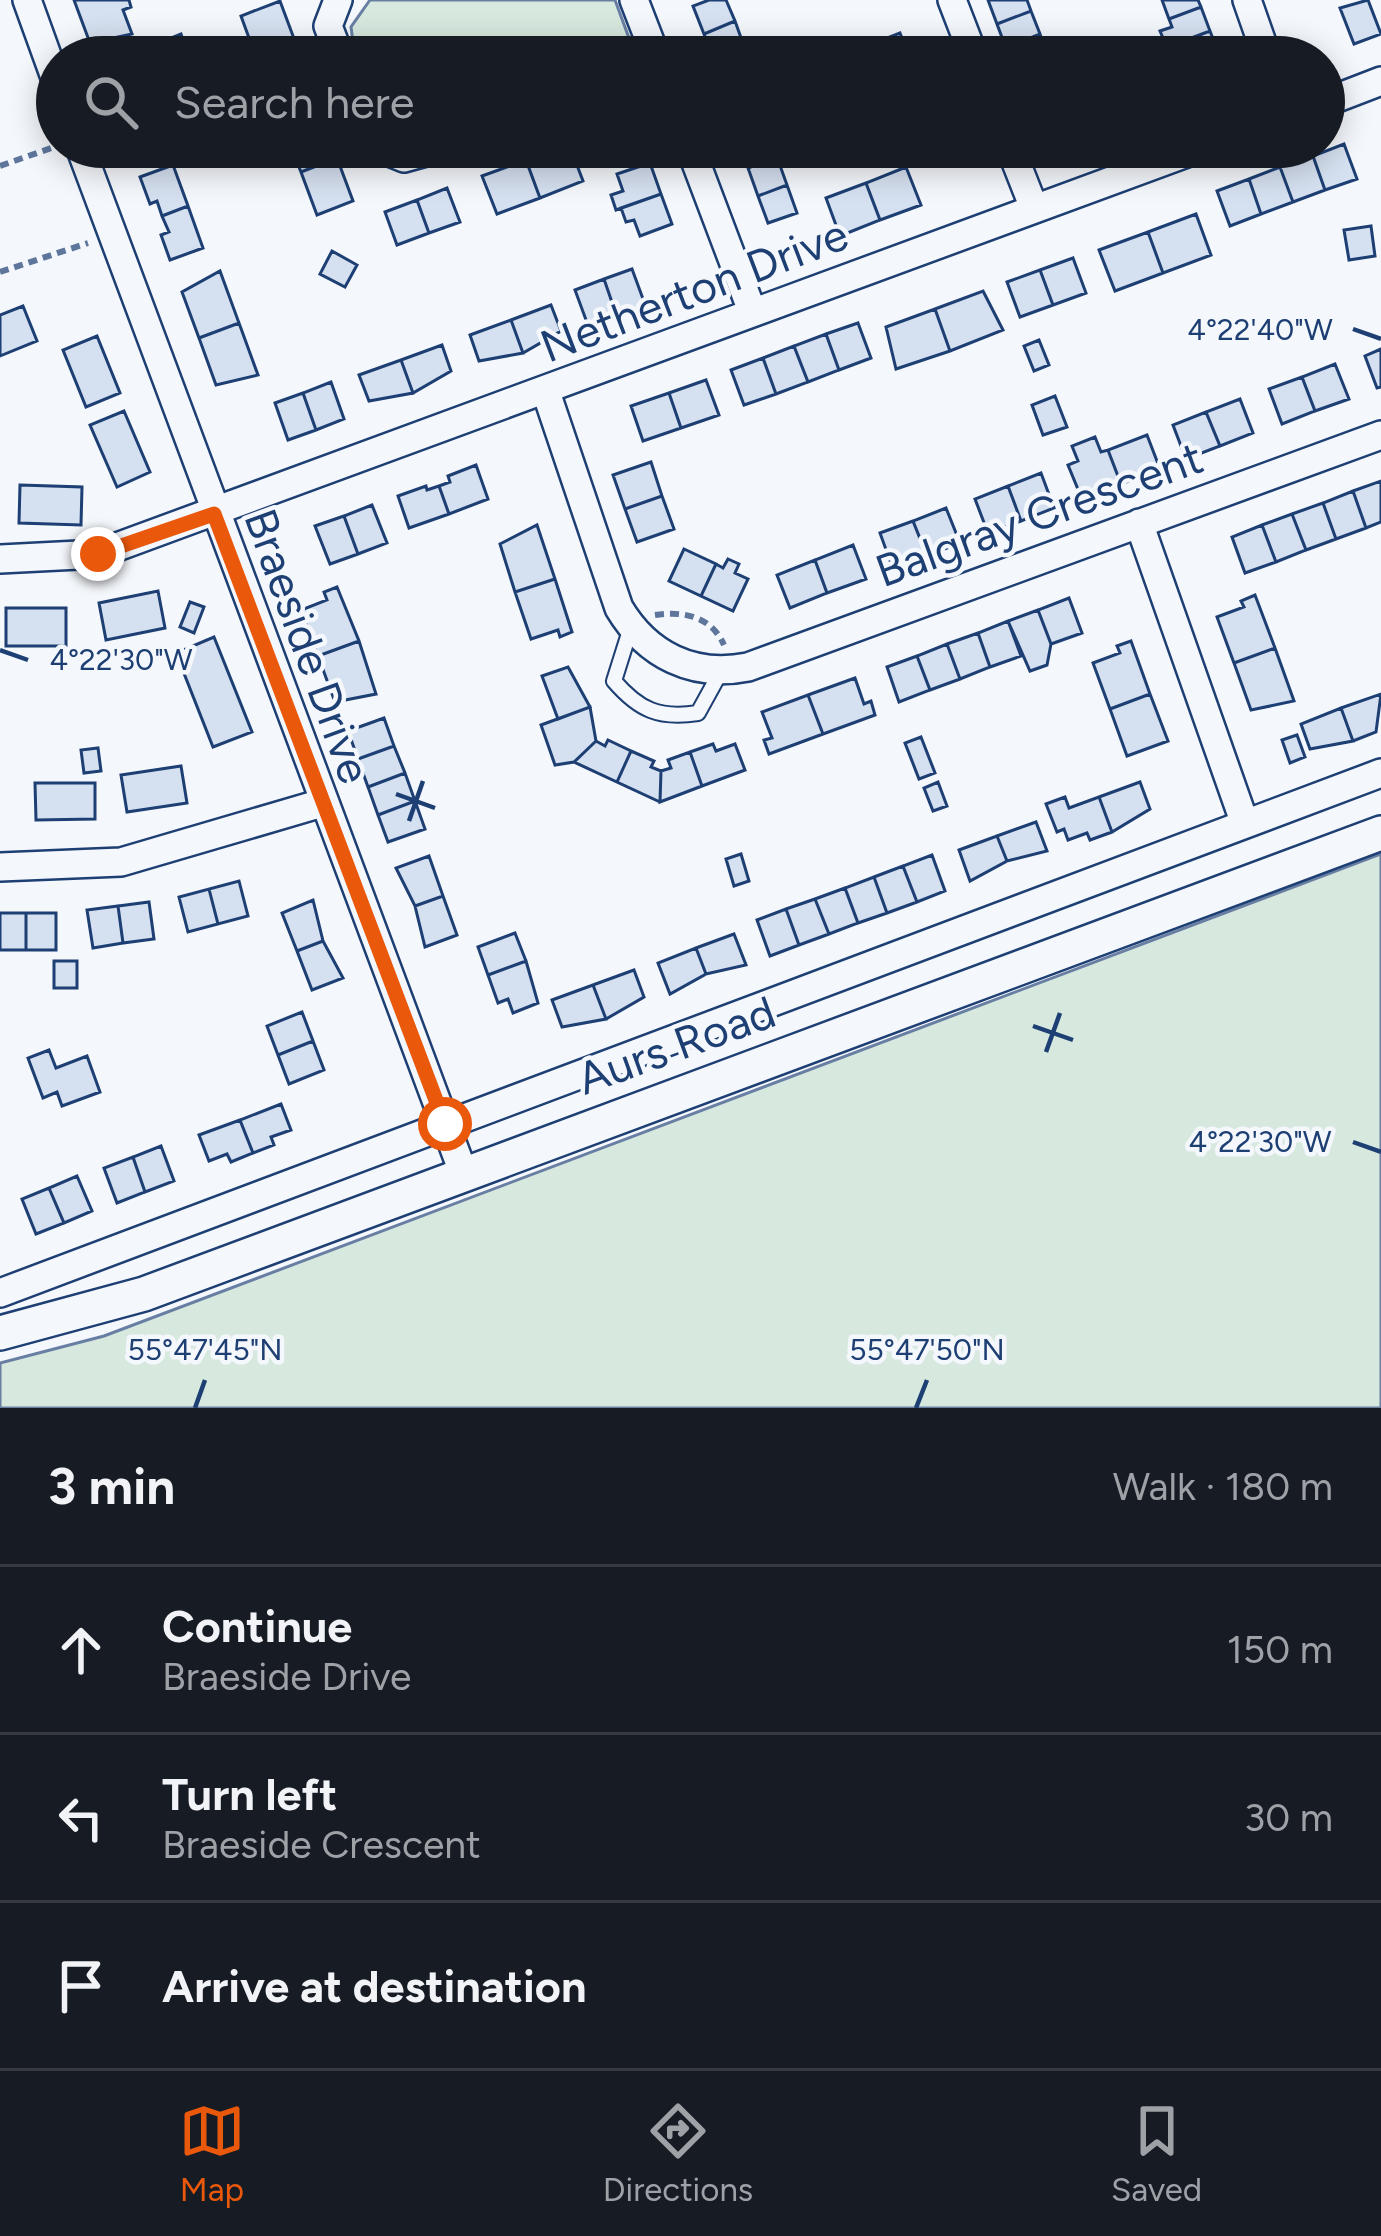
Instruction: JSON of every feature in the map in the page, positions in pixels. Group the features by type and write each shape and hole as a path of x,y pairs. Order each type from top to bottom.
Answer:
{"street":[{"path":"27,0 40,36"},
{"path":"332,36 328,26 338,0"},
{"path":"634,0 648,36"},
{"path":"952,0 966,36"},
{"path":"1247,0 1260,36"},
{"path":"1345,95 1381,81"},
{"name":"Braeside Drive","path":"88,168 463,1172"},
{"path":"698,168 752,311"},
{"path":"1018,168 1034,208"},
{"name":"Netherton Drive","path":"0,559 98,554 1145,168"},
{"path":"546,392 629,624 654,651 728,671"},
{"name":"Balgray Crescent","path":"728,671 1381,435"},
{"path":"1139,523 1245,824"},
{"name":"Aurs Road","path":"0,1293 1381,773"},
{"path":"0,867 121,862 322,803"},
{"name":"Aurs Road","path":"0,1333 143,1294 1381,833"}],"lane":[{"path":"629,624 614,681 635,705 669,718 698,713 728,671"}],"path":[{"path":"0,166 36,153"},
{"path":"0,272 112,234"},
{"path":"629,624 669,613 706,621 720,634 728,671"}],"shaded area":[{"path":"370,0 615,0 628,36 352,36 351,27"},
{"path":"1381,854 1381,1408 0,1408 0,1363 104,1336"}],"building":[{"path":"74,0 129,0 131,7 123,10 132,34 87,36"},
{"path":"726,0 735,21 704,34 693,6"},
{"path":"988,0 1027,0 1031,11 997,24"},
{"path":"1162,0 1198,0 1201,7 1169,19"},
{"path":"1368,0 1381,34 1354,44 1340,8"},
{"path":"280,1 293,36 248,36 241,16"},
{"path":"1201,7 1210,31 1162,36 1160,31 1172,27 1169,19"},
{"path":"1031,11 1040,34 1002,36 997,24"},
{"path":"735,21 740,36 705,36"},
{"path":"1345,147 1357,179 1325,190 1317,168 1345,168"},
{"path":"174,168 188,206 162,216 157,201 150,204 140,177"},
{"path":"341,168 353,201 317,215 301,172"},
{"path":"504,168 529,168 540,198 497,214 482,176"},
{"path":"529,168 578,168 583,181 540,198"},
{"path":"652,168 661,194 616,210 611,195 623,191 617,174"},
{"path":"748,168 781,168 787,185 758,196"},
{"path":"906,168 921,205 880,220 866,183"},
{"path":"1280,168 1317,168 1325,190 1293,202"},
{"path":"1280,168 1293,202 1261,214 1249,179"},
{"path":"1249,179 1261,214 1230,226 1217,191"},
{"path":"866,183 880,220 840,236 826,198"},
{"path":"787,185 797,213 768,223 758,196"},
{"path":"447,188 460,222 429,233 417,200"},
{"path":"661,194 672,224 640,236 634,220 626,222 621,208"},
{"path":"417,200 429,233 397,245 385,212"},
{"path":"188,206 203,248 170,260 161,235 169,232 162,216"},
{"path":"1196,214 1211,255 1163,273 1148,232"},
{"path":"1371,226 1375,256 1349,260 1344,230"},
{"path":"1148,232 1163,273 1115,291 1099,250"},
{"path":"332,251 357,265 345,287 320,274"},
{"path":"1073,258 1086,293 1053,305 1040,270"},
{"path":"632,269 646,307 617,317 604,279"},
{"path":"1040,270 1053,305 1020,317 1007,282"},
{"path":"220,271 239,323 199,338 182,292"},
{"path":"604,279 617,317 589,328 575,290"},
{"path":"983,291 1003,330 950,351 935,309"},
{"path":"551,305 561,331 523,353 511,320"},
{"path":"23,306 37,341 0,356 0,315"},
{"path":"935,309 950,351 896,369 886,327"},
{"path":"511,320 523,353 479,361 470,335"},
{"path":"239,323 258,375 216,385 199,338"},
{"path":"858,323 871,358 839,370 826,334"},
{"path":"826,334 839,370 808,382 794,346"},
{"path":"97,336 120,393 86,407 63,350"},
{"path":"1039,340 1049,365 1034,371 1024,346"},
{"path":"442,345 451,371 413,393 401,360"},
{"path":"794,346 808,382 776,394 763,358"},
{"path":"1381,349 1381,387 1377,388 1365,356"},
{"path":"763,358 776,394 744,405 731,370"},
{"path":"401,360 413,393 369,401 359,375"},
{"path":"1335,364 1349,399 1315,411 1302,377"},
{"path":"1302,377 1315,411 1282,424 1269,389"},
{"path":"706,380 719,415 681,428 669,393"},
{"path":"331,382 344,419 316,430 303,393"},
{"path":"303,393 316,430 288,440 275,403"},
{"path":"669,393 681,428 643,441 631,406"},
{"path":"1055,396 1067,427 1043,435 1032,405"},
{"path":"1240,399 1253,433 1220,446 1206,412"},
{"path":"124,411 150,472 117,487 90,425"},
{"path":"1206,412 1220,446 1186,459 1173,425"},
{"path":"1147,435 1160,469 1121,484 1108,450"},
{"path":"1095,437 1101,452 1108,450 1121,484 1082,499 1068,465 1078,461 1072,446"},
{"path":"651,462 662,496 625,509 613,475"},
{"path":"476,465 488,499 449,514 439,486 450,482 448,476"},
{"path":"1041,473 1054,508 1021,521 1008,486"},
{"path":"1381,481 1381,522 1366,528 1353,491"},
{"path":"20,485 82,487 81,525 19,523"},
{"path":"426,486 427,490 439,486 449,514 409,528 398,496"},
{"path":"1008,486 1021,521 988,533 975,499"},
{"path":"1353,491 1366,528 1336,539 1323,503"},
{"path":"662,496 674,529 637,542 625,509"},
{"path":"1323,503 1336,539 1306,550 1292,514"},
{"path":"372,505 387,543 358,554 344,516"},
{"path":"946,508 960,543 927,556 913,521"},
{"path":"1292,514 1306,550 1276,562 1262,525"},
{"path":"344,516 358,554 330,564 315,526"},
{"path":"913,521 927,556 893,569 880,533"},
{"path":"537,525 555,579 515,592 500,544"},
{"path":"1262,525 1276,562 1245,573 1232,537"},
{"path":"853,545 866,579 827,593 815,560"},
{"path":"684,549 716,564 701,596 669,581"},
{"path":"728,559 739,564 735,573 748,579 733,611 701,596 716,564 723,568"},
{"path":"815,560 827,593 790,608 777,575"},
{"path":"555,579 572,632 560,637 558,630 531,639 515,592"},
{"path":"337,587 359,641 318,656 301,610 327,600 324,592"},
{"path":"158,591 165,628 106,640 99,603"},
{"path":"1255,595 1275,648 1234,663 1217,617 1244,607 1241,601"},
{"path":"1069,598 1082,633 1051,644 1038,610"},
{"path":"190,602 204,607 194,633 180,627"},
{"path":"6,608 66,608 66,646 6,646"},
{"path":"1038,610 1051,644 1047,665 1030,671 1008,621"},
{"path":"1008,621 1021,656 990,667 978,633"},
{"path":"978,633 990,667 960,679 947,644"},
{"path":"214,637 252,732 213,747 176,653"},
{"path":"359,641 376,694 335,702 318,656"},
{"path":"1131,641 1150,694 1110,709 1093,663 1120,653 1117,646"},
{"path":"947,644 960,679 930,690 917,656"},
{"path":"1275,648 1294,701 1251,710 1234,663"},
{"path":"917,656 930,690 899,702 887,667"},
{"path":"568,667 590,707 558,719 542,676"},
{"path":"855,678 864,704 871,701 875,715 823,734 808,695"},
{"path":"1150,694 1168,741 1127,756 1110,709"},
{"path":"1381,694 1376,732 1353,741 1341,708"},
{"path":"808,695 823,734 769,754 764,740 772,738 762,712"},
{"path":"590,707 596,741 574,762 555,765 541,725"},
{"path":"1341,708 1353,741 1310,749 1301,724"},
{"path":"384,718 394,746 358,759 348,731"},
{"path":"1297,735 1305,757 1290,763 1282,740"},
{"path":"921,737 935,773 919,779 905,743"},
{"path":"608,740 631,751 617,782 574,762 596,741 605,746"},
{"path":"713,744 716,751 735,744 745,770 702,786 690,752"},
{"path":"394,746 405,773 368,787 358,759"},
{"path":"98,748 101,771 84,773 81,750"},
{"path":"631,751 654,761 651,767 661,771 660,802 617,782"},
{"path":"690,752 702,786 660,802 661,771 671,768 668,760"},
{"path":"181,766 187,803 127,812 121,775"},
{"path":"405,773 415,801 378,815 368,787"},
{"path":"938,782 947,806 933,811 924,788"},
{"path":"1140,782 1150,809 1112,832 1099,797"},
{"path":"35,783 95,783 95,819 36,820"},
{"path":"1065,797 1069,808 1099,797 1112,832 1090,840 1087,833 1068,840 1064,829 1057,832 1046,804"},
{"path":"415,801 425,829 388,842 378,815"},
{"path":"1036,822 1047,851 1007,861 997,836"},
{"path":"997,836 1007,861 970,881 959,850"},
{"path":"741,854 749,881 734,886 726,859"},
{"path":"932,855 945,891 917,902 903,866"},
{"path":"429,856 443,896 415,906 396,868"},
{"path":"903,866 917,902 887,913 874,877"},
{"path":"874,877 887,913 858,923 845,888"},
{"path":"239,881 248,916 218,924 209,889"},
{"path":"845,888 858,923 829,934 815,899"},
{"path":"209,889 218,924 188,932 179,897"},
{"path":"443,896 457,935 425,947 415,906"},
{"path":"815,899 829,934 799,945 786,909"},
{"path":"313,900 323,941 297,951 282,913"},
{"path":"149,902 154,939 123,943 118,906"},
{"path":"118,906 123,943 93,948 87,910"},
{"path":"786,909 799,945 770,956 757,920"},
{"path":"0,913 26,913 26,950 0,950"},
{"path":"26,913 56,913 56,950 26,950"},
{"path":"515,933 526,961 488,975 478,947"},
{"path":"734,934 746,965 706,974 696,948"},
{"path":"323,941 343,978 312,990 297,951"},
{"path":"696,948 706,974 670,994 658,963"},
{"path":"54,961 77,961 77,988 54,988"},
{"path":"526,961 538,1003 513,1013 508,999 498,1003 488,975"},
{"path":"634,970 644,997 606,1019 593,985"},
{"path":"593,985 606,1019 562,1027 552,1000"},
{"path":"302,1012 313,1041 278,1055 267,1026"},
{"path":"313,1041 324,1070 289,1084 278,1055"},
{"path":"49,1050 56,1068 87,1056 100,1092 62,1106 57,1092 43,1098 28,1058"},
{"path":"281,1104 291,1130 271,1137 274,1145 253,1153 240,1120"},
{"path":"240,1120 253,1153 231,1162 227,1154 209,1161 199,1135"},
{"path":"161,1146 174,1181 145,1192 133,1157"},
{"path":"133,1157 145,1192 117,1203 104,1168"},
{"path":"77,1176 92,1211 64,1223 49,1188"},
{"path":"49,1188 64,1223 36,1234 22,1199"}],"route":[{"path":"98,554 214,514 445,1124"}]}
